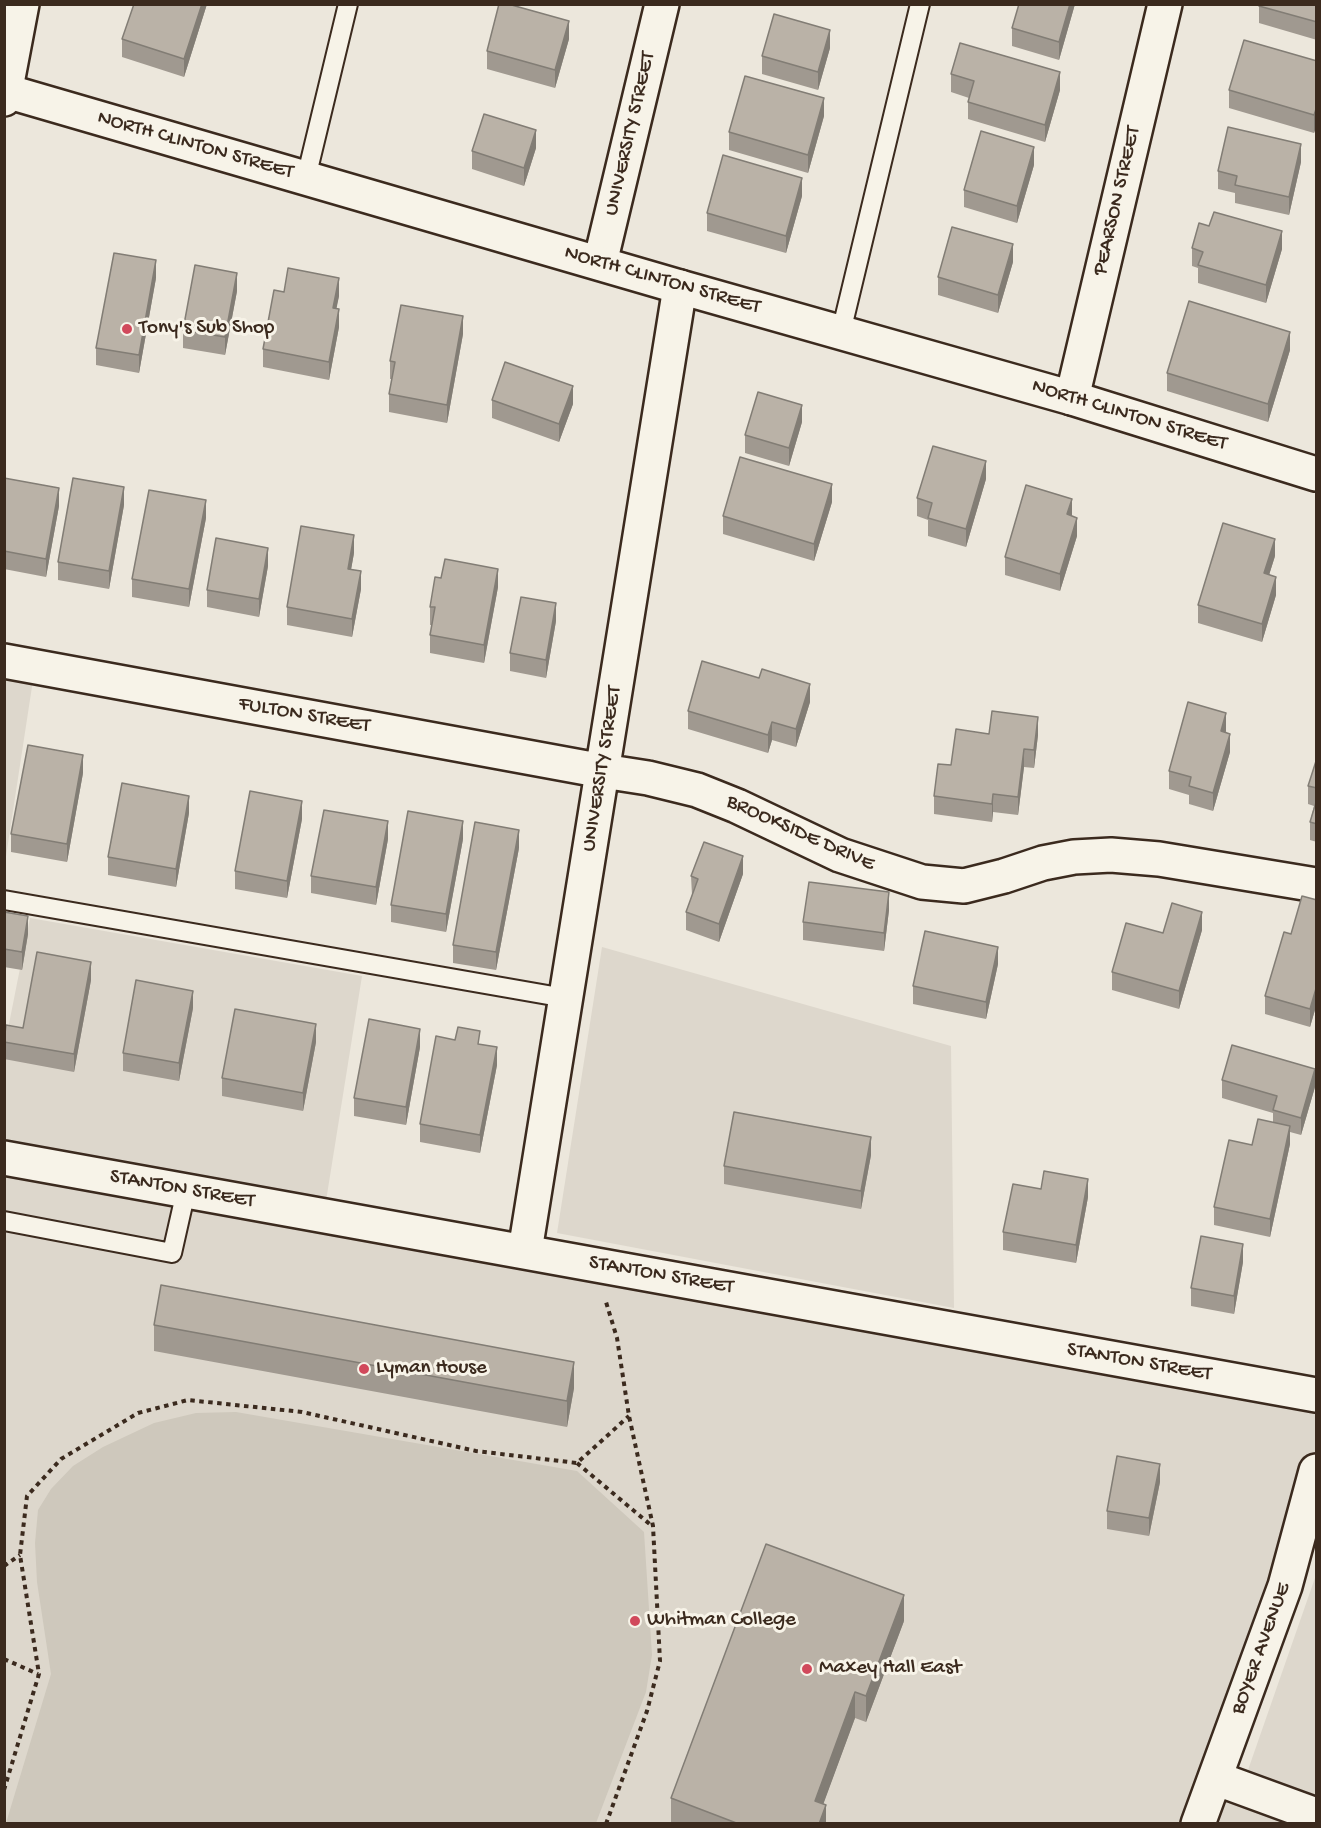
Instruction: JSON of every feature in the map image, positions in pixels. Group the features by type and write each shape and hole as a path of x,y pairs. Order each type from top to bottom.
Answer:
{"street":[{"path":"5,95 22,4"},
{"name":"UNIVERSITY STREET","path":"600,263 663,4"},
{"name":"PEARSON STREET","path":"1072,398 1164,4"},
{"name":"NORTH CLINTON STREET","path":"5,95 306,178 1072,398 1317,474"},
{"name":"UNIVERSITY STREET","path":"525,1251 680,287"},
{"name":"FULTON STREET","path":"4,661 603,771"},
{"name":"BROOKSIDE DRIVE","path":"603,771 648,778 697,790 737,806 840,855 922,882 964,886 1043,863 1074,857 1111,855 1159,859 1317,885"},
{"name":"STANTON STREET","path":"4,1158 1317,1395"},
{"name":"BOYER AVENUE","path":"1198,1824 1285,1586 1317,1471"},
{"path":"1215,1778 1317,1815"}],"lane":[{"path":"306,178 348,4"},
{"path":"841,332 920,4"},
{"path":"4,900 565,998"},
{"path":"4,1221 172,1253 186,1191"}],"path":[{"path":"606,1824 647,1711 660,1661 652,1526 629,1416 616,1338 607,1305"},
{"path":"4,1790 39,1674 20,1555 27,1496 61,1459 138,1413 188,1400 302,1412 476,1451 577,1463 652,1526"},
{"path":"577,1463 629,1416"},
{"path":"4,1566 20,1555"},
{"path":"4,1659 39,1674"}],"shaded area":[{"path":"5,660 35,667 5,863"},
{"path":"30,918 362,976 326,1201 5,1157 5,1044"},
{"path":"602,947 951,1046 954,1308 557,1233"},
{"name":"Whitman College","path":"4,1176 1316,1414 1316,1464 1215,1778 1316,1823 5,1823"},
{"path":"236,1412 577,1471 644,1532 652,1655 646,1692 596,1823 6,1823 51,1674 37,1582 35,1543 38,1510 51,1489 73,1466 103,1447 154,1423 196,1413"},
{"path":"1316,1575 1316,1795 1248,1770"}],"building":[{"path":"134,4 202,4 184,59 122,39"},
{"path":"499,4 508,4 569,21 555,70 487,51"},
{"path":"1019,4 1070,4 1059,42 1012,28"},
{"path":"1259,4 1317,4 1317,22 1259,6"},
{"path":"774,14 830,30 818,72 762,56"},
{"path":"1244,40 1317,61 1317,106 1314,115 1229,90"},
{"path":"960,43 1060,72 1045,125 968,102 974,81 951,74"},
{"path":"745,76 824,98 808,155 729,132"},
{"path":"484,114 536,130 524,168 472,151"},
{"path":"1228,127 1301,144 1289,197 1235,185 1237,176 1218,171"},
{"path":"981,131 1034,147 1017,206 964,190"},
{"path":"723,155 802,178 786,236 707,213"},
{"path":"1214,212 1282,231 1266,285 1198,265 1203,252 1192,248 1199,223 1209,226"},
{"path":"952,227 1013,244 998,295 938,277"},
{"path":"114,253 156,260 139,355 96,348"},
{"path":"195,265 237,273 225,337 183,330"},
{"path":"288,268 339,278 333,308 339,309 329,362 263,349 274,290 284,292"},
{"path":"1189,301 1290,332 1268,404 1167,373"},
{"path":"401,305 463,316 447,405 389,394 395,362 390,361"},
{"path":"505,362 573,386 559,424 492,400"},
{"path":"758,392 802,405 789,448 745,435"},
{"path":"933,446 986,461 966,529 928,518 932,503 917,498"},
{"path":"740,457 832,484 814,544 723,516"},
{"path":"4,478 59,488 46,559 4,551"},
{"path":"73,478 124,487 109,571 58,562"},
{"path":"1026,485 1072,499 1067,514 1077,518 1060,574 1005,557"},
{"path":"149,490 206,500 189,589 132,579"},
{"path":"1223,523 1275,539 1264,573 1276,577 1262,624 1198,605"},
{"path":"301,526 354,535 348,569 361,571 352,619 287,607"},
{"path":"216,538 268,548 259,599 207,590"},
{"path":"445,559 498,569 484,645 430,635 435,607 430,607 435,577 441,578"},
{"path":"521,597 556,603 546,660 510,653"},
{"path":"702,661 759,678 762,669 810,684 796,729 772,722 768,735 688,711"},
{"path":"1188,702 1226,713 1221,731 1230,734 1213,793 1189,786 1191,777 1169,771"},
{"path":"992,711 1038,717 1034,750 1024,749 1018,797 993,794 992,804 934,796 938,764 951,765 956,729 989,734"},
{"path":"28,745 83,755 67,844 11,834"},
{"path":"1317,758 1317,788 1308,786"},
{"path":"122,783 189,796 176,869 108,857"},
{"path":"250,791 302,801 287,881 235,871"},
{"path":"1317,799 1317,824 1310,822"},
{"path":"324,810 388,821 376,887 311,876"},
{"path":"408,811 463,821 446,914 391,905"},
{"path":"475,822 519,830 496,952 453,945"},
{"path":"704,842 743,856 719,924 686,912 698,879 691,876"},
{"path":"809,882 889,892 884,933 803,922"},
{"path":"1302,896 1317,900 1317,985 1310,1009 1265,996 1284,932 1291,934"},
{"path":"1172,903 1202,912 1179,991 1112,972 1126,923 1163,933"},
{"path":"4,912 28,916 22,952 4,949"},
{"path":"925,931 998,947 986,1002 913,986"},
{"path":"37,952 91,962 74,1054 4,1042 6,1025 23,1028"},
{"path":"136,980 193,991 179,1063 123,1053"},
{"path":"235,1009 316,1024 303,1093 222,1078"},
{"path":"369,1019 420,1029 406,1107 354,1098"},
{"path":"458,1027 480,1031 478,1044 497,1047 480,1135 420,1124 436,1036 455,1040"},
{"path":"1232,1045 1315,1069 1301,1118 1273,1110 1277,1096 1222,1080"},
{"path":"734,1112 871,1137 861,1191 724,1166"},
{"path":"1258,1119 1290,1126 1270,1219 1214,1207 1229,1140 1252,1145"},
{"path":"1044,1171 1088,1179 1076,1245 1003,1232 1013,1184 1041,1189"},
{"path":"1201,1236 1243,1244 1234,1296 1191,1288"},
{"path":"161,1285 574,1362 567,1401 154,1325"},
{"path":"1117,1456 1160,1464 1149,1518 1107,1511"},
{"name":"Maxey Hall East","path":"766,1544 904,1595 866,1696 855,1692 815,1801 826,1805 819,1824 739,1824 671,1798"}],"place":[{"name":"Tony's Sub Shop","path":"127,329"},
{"name":"Lyman House","path":"364,1369"},
{"name":"Whitman College","path":"635,1621"},
{"name":"Maxey Hall East","path":"807,1669"}]}
